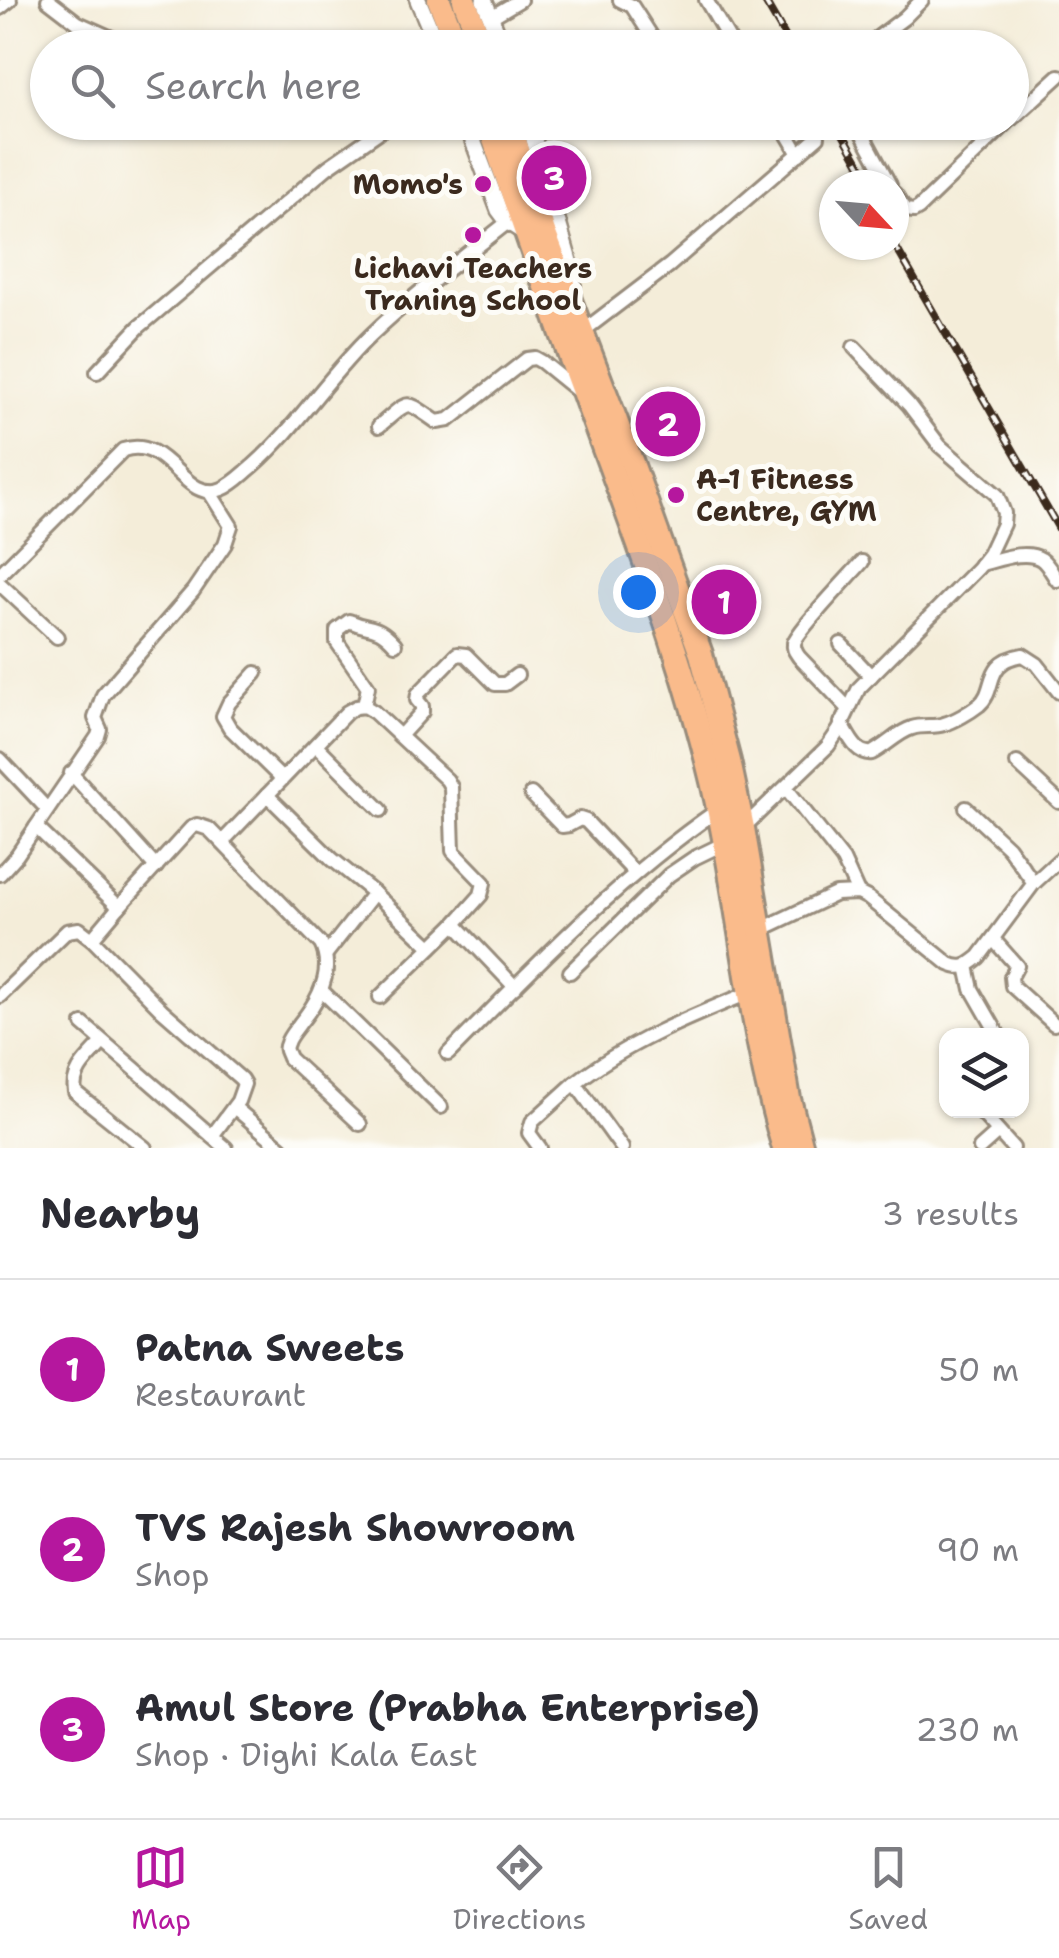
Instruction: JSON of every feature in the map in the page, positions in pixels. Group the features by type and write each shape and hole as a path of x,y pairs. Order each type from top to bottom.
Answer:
{"highway":[{"path":"439,0 451,30"},
{"path":"464,0 475,30"},
{"path":"493,140 516,228 656,590 697,724 718,810 734,836 760,930 789,1099 802,1148"},
{"path":"516,140 544,232 701,654 729,761 749,993 784,1148"}],"street":[{"path":"0,8 10,0"},
{"path":"48,0 94,30"},
{"path":"418,0 430,30"},
{"path":"484,0 495,30"},
{"path":"490,17 520,0"},
{"path":"620,0 632,6 647,30"},
{"path":"706,0 724,30"},
{"path":"888,30 922,0"},
{"path":"1029,104 1059,76"},
{"path":"97,372 140,327 328,167 367,140"},
{"path":"0,574 122,450 147,448 183,478 209,491 234,482 274,446 372,334 408,302 516,228 499,210 473,140"},
{"path":"535,140 574,274 572,306"},
{"path":"791,140 799,154"},
{"path":"582,332 670,266 815,140"},
{"path":"866,140 882,170"},
{"path":"909,211 919,208 990,140"},
{"path":"570,972 669,876 734,836 818,757 859,688 981,564 1003,524 1004,512 996,495 940,446 909,405 854,347"},
{"path":"379,426 410,404 437,422 449,420 527,358 542,362 584,396"},
{"path":"0,874 100,733 95,718 103,696 184,603 225,544 231,526 209,491"},
{"path":"981,564 1034,556 1044,562 1057,580"},
{"path":"848,708 799,658 794,642 862,562"},
{"path":"0,584 56,638"},
{"path":"364,706 368,687 338,642 337,630 349,622 377,628 395,644"},
{"path":"841,644 871,676"},
{"path":"400,736 422,712 418,694 456,654 466,655 494,684 505,684 518,675"},
{"path":"841,723 859,751 872,753 910,728 943,725 976,707 983,702 991,678 1001,664 1015,656 1023,655 1036,664 1059,692"},
{"path":"256,672 222,716 282,780"},
{"path":"222,842 356,707 364,706 447,780 452,787 453,851 484,883 480,895 455,924 380,998"},
{"path":"316,744 381,810"},
{"path":"0,760 47,809"},
{"path":"1018,763 1059,802"},
{"path":"71,773 156,867"},
{"path":"786,788 843,860 858,892 957,968 968,966 979,957 1034,882 1057,865"},
{"path":"531,794 562,826 580,819 586,821 635,874"},
{"path":"267,795 431,947"},
{"path":"966,808 1008,847 1034,882"},
{"path":"448,1054 595,908 680,836 718,810"},
{"path":"92,939 197,824 210,829 321,944 326,954 322,991 287,1040 285,1049 289,1058 360,1124"},
{"path":"36,827 119,907"},
{"path":"760,930 836,894 858,892"},
{"path":"326,954 374,893"},
{"path":"455,924 515,987"},
{"path":"0,996 68,931 79,929 162,1010 241,1079 244,1090 212,1136"},
{"path":"993,939 1017,966 1011,977 1012,986 1054,1024"},
{"path":"968,966 972,988 994,1028"},
{"path":"322,991 441,1107"},
{"path":"540,1148 529,1127 574,1083 622,1051 749,993"},
{"path":"83,1024 226,1148"},
{"path":"103,1042 77,1072 74,1092 145,1148"},
{"path":"574,1083 622,1148"},
{"path":"234,1107 282,1148"},
{"path":"986,1118 1014,1148"},
{"path":"980,1148 998,1132"}],"railway":[{"path":"764,0 782,30"},
{"path":"846,140 863,170"},
{"path":"903,260 1059,529"}],"place":[{"name":"Amul Store (Prabha Enterprise)","path":"554,178"},
{"name":"Momo's","path":"483,184"},
{"name":"Lichavi Teachers Traning School","path":"473,235"},
{"name":"TVS Rajesh Showroom","path":"668,424"},
{"name":"A-1 Fitness Centre, GYM","path":"676,495"},
{"name":"Patna Sweets","path":"724,602"}]}
